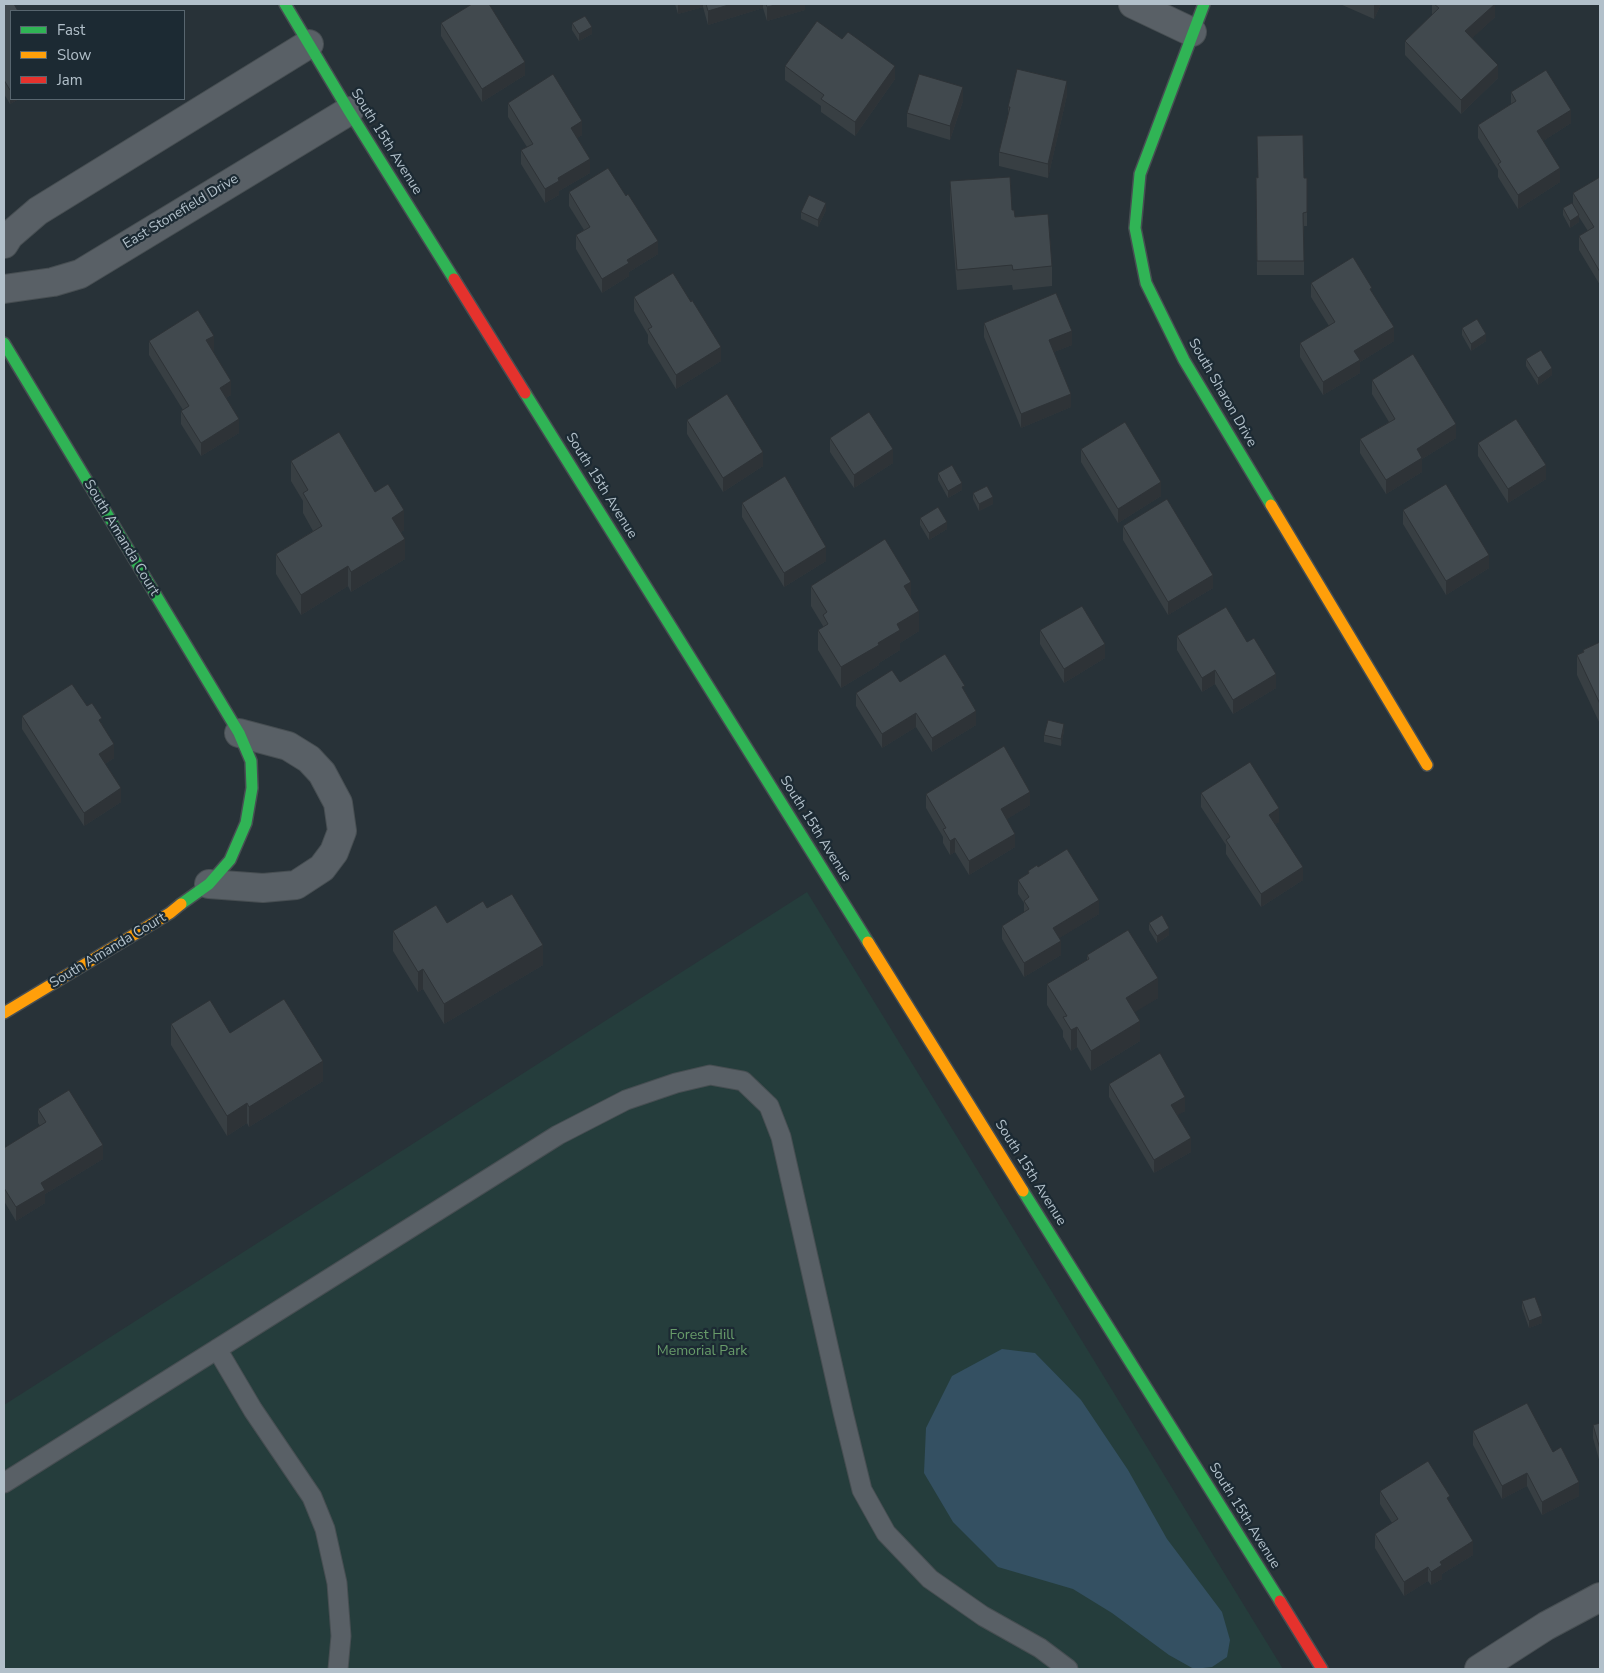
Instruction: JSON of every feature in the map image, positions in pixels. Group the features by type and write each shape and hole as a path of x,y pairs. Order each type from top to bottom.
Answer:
{"street":[{"name":"South 15th Avenue","path":"285,4 349,111 1322,1669"},
{"path":"1133,4 1192,32"},
{"name":"South Sharon Drive","path":"1204,4 1140,174 1135,228 1146,283 1184,360 1427,765"},
{"path":"4,244 9,236 38,211 309,44"},
{"name":"East Stonefield Drive","path":"4,289 53,282 80,274 349,111"},
{"name":"South Amanda Court","path":"4,343 239,733 251,760 252,788 246,823 230,860 209,884 170,913 4,1014"},
{"path":"209,884 263,888 296,885 322,868 334,852 342,831 338,803 322,773 310,759 288,746 239,733"},
{"path":"1479,1669 1546,1626 1600,1597"}],"lane":[{"path":"4,1483 558,1134 626,1100 676,1083 710,1076 743,1081 769,1106 782,1137 862,1490 886,1533 930,1579 982,1616 1040,1648 1068,1669"},
{"path":"217,1349 253,1410 312,1497 325,1529 338,1583 341,1636 338,1669"}],"green space":[{"name":"Forest Hill Memorial Park","path":"807,892 1283,1669 4,1669 4,1405"}],"water":[{"path":"1002,1349 1035,1353 1081,1400 1128,1470 1167,1539 1222,1612 1230,1640 1227,1657 1212,1667 1194,1669 1169,1655 1112,1613 1073,1589 998,1567 953,1522 924,1473 926,1428 952,1376"}],"building":[{"path":"4,4 14,4 17,10 10,10 10,90 4,80"},
{"path":"472,4 489,4 525,62 482,89 441,23"},
{"path":"706,4 732,4 708,11"},
{"path":"766,4 779,4 767,7"},
{"path":"1434,4 1495,4 1465,31 1498,65 1461,100 1405,41 1439,8"},
{"path":"585,16 592,27 579,34 572,23"},
{"path":"817,21 842,39 848,32 895,66 855,122 821,99 824,95 785,66"},
{"path":"1017,69 1067,81 1048,164 999,152"},
{"path":"1546,70 1571,110 1537,131 1560,168 1518,195 1498,164 1501,162 1478,125 1516,101 1511,92"},
{"path":"553,74 582,121 571,128 590,159 558,178 559,181 545,189 521,150 533,144 508,103"},
{"path":"919,74 963,87 950,126 907,113"},
{"path":"1303,135 1304,178 1307,178 1307,212 1303,213 1304,261 1257,261 1257,136"},
{"path":"608,168 626,196 628,194 658,241 627,260 629,263 602,279 576,235 590,227 569,192"},
{"path":"1010,177 1012,210 1014,210 1015,217 1048,214 1052,266 1013,270 1012,265 957,270 950,181"},
{"path":"1600,177 1600,272 1579,236 1594,227 1573,193"},
{"path":"809,195 826,203 818,220 801,212"},
{"path":"1572,203 1579,215 1570,221 1563,208"},
{"path":"1353,257 1372,288 1370,289 1394,327 1354,351 1360,360 1323,382 1300,343 1335,322 1311,283"},
{"path":"673,273 721,347 676,375 648,329 652,327 634,297"},
{"path":"1056,293 1072,331 1049,340 1071,394 1021,414 984,323"},
{"path":"198,310 214,336 206,340 231,381 220,388 239,419 201,443 181,411 189,406 149,341"},
{"path":"1477,319 1486,334 1471,344 1462,328"},
{"path":"1541,350 1552,368 1538,378 1526,359"},
{"path":"1413,354 1456,424 1417,449 1422,458 1386,480 1360,439 1395,419 1372,380"},
{"path":"727,394 763,452 723,478 687,420"},
{"path":"869,412 893,449 854,475 830,438"},
{"path":"1516,419 1546,465 1508,489 1478,443"},
{"path":"1125,422 1161,482 1118,509 1081,449"},
{"path":"339,432 375,492 388,484 404,510 392,518 405,539 351,572 348,566 301,595 276,554 322,526 303,493 308,490 291,461"},
{"path":"952,465 962,483 948,491 938,473"},
{"path":"785,476 826,547 784,573 742,503"},
{"path":"1446,484 1489,555 1446,581 1403,510"},
{"path":"987,486 993,497 979,504 973,493"},
{"path":"1167,499 1213,575 1168,602 1123,526"},
{"path":"938,507 947,522 929,533 920,518"},
{"path":"885,539 911,582 904,586 919,611 897,624 900,630 878,643 879,645 841,667 818,630 828,624 823,615 827,612 811,586"},
{"path":"1082,606 1105,644 1064,669 1040,630"},
{"path":"1226,607 1247,642 1254,638 1276,674 1233,700 1215,670 1202,678 1177,636"},
{"path":"1600,642 1600,704 1577,655"},
{"path":"945,654 965,686 962,687 976,711 932,738 916,713 882,734 856,693 892,670 900,682"},
{"path":"72,684 87,706 92,703 102,718 99,720 114,744 99,754 121,788 84,813 22,716"},
{"path":"1048,720 1064,724 1061,739 1044,735"},
{"path":"1004,746 1030,792 1001,809 1015,834 969,861 955,838 950,841 943,829 946,828 926,794"},
{"path":"1250,762 1279,808 1269,815 1303,867 1261,894 1226,840 1230,837 1201,793"},
{"path":"1067,849 1099,900 1053,928 1061,941 1024,963 1002,926 1029,909 1024,901 1029,897 1018,880 1037,865 1038,867"},
{"path":"512,894 543,945 444,1004 423,969 418,972 393,931 436,905 447,923 483,901 487,908"},
{"path":"1162,915 1169,928 1157,936 1149,923"},
{"path":"1128,930 1158,978 1126,998 1140,1021 1091,1051 1077,1027 1071,1030 1063,1017 1067,1016 1047,984 1089,959 1087,955"},
{"path":"284,999 323,1061 249,1107 247,1103 227,1116 171,1024 210,1000 230,1033"},
{"path":"1160,1053 1185,1097 1171,1105 1191,1138 1154,1160 1109,1084"},
{"path":"69,1090 103,1145 41,1183 45,1190 16,1207 4,1188 4,1148 46,1122 38,1109"},
{"path":"1535,1297 1542,1316 1529,1321 1522,1301"},
{"path":"1527,1403 1553,1452 1561,1447 1579,1482 1542,1502 1527,1473 1502,1486 1473,1431"},
{"path":"1600,1423 1600,1449 1593,1425"},
{"path":"1428,1461 1450,1496 1447,1498 1473,1541 1440,1562 1442,1565 1431,1572 1428,1567 1404,1582 1375,1534 1398,1519 1380,1491"}],"traffic: fast":[{"path":"285,4 454,279"},
{"path":"1204,4 1140,174 1135,228 1146,283 1184,360 1271,505"},
{"path":"4,343 239,733 251,761 252,788 246,823 230,860 209,884 181,904"},
{"path":"525,393 868,942"},
{"path":"1023,1191 1280,1601"}],"traffic: slow":[{"path":"1271,505 1427,765"},
{"path":"4,1013 170,913 181,904"},
{"path":"868,942 1023,1191"}],"traffic: jam":[{"path":"454,279 525,393"},
{"path":"1280,1601 1322,1669"}]}
